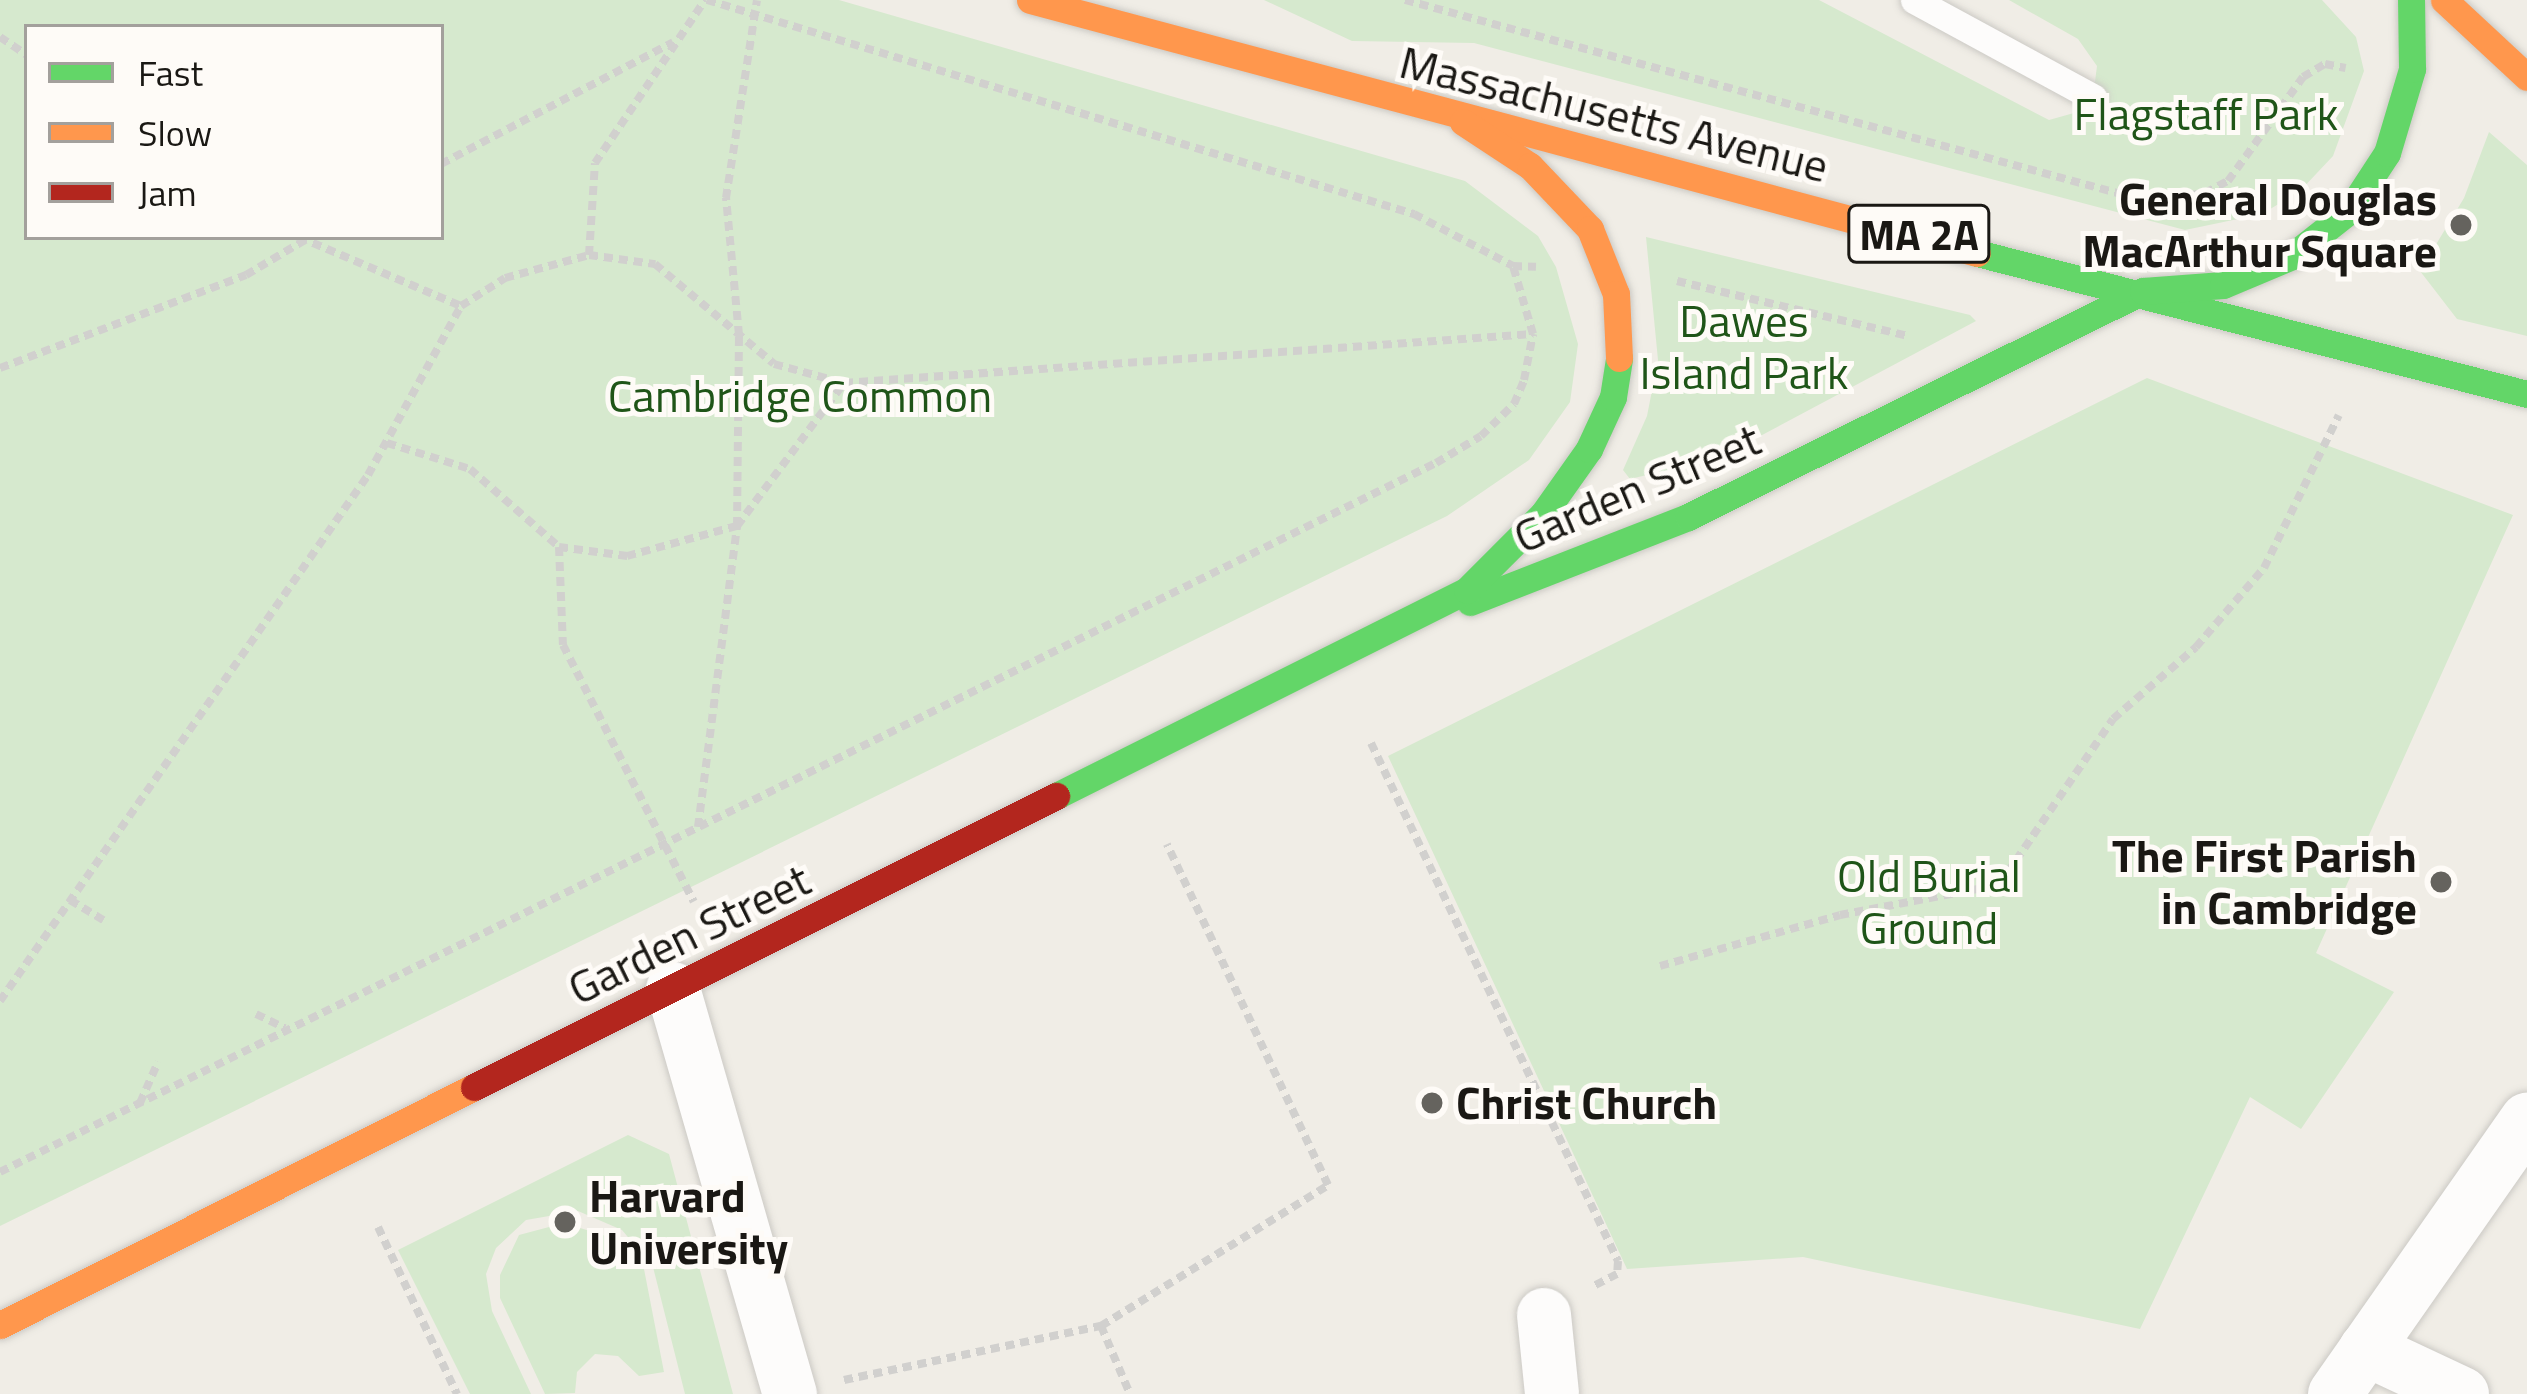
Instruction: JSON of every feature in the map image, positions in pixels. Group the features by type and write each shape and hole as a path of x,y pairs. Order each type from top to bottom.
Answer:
{"main road":[{"name":"Massachusetts Avenue","path":"1030,0 1463,122 2143,291 2527,394"},
{"path":"1115,0 1166,41"},
{"path":"2143,291 2223,286 2260,273 2349,211 2402,115 2414,48 2411,0"},
{"path":"2444,0 2527,77"},
{"name":"Garden Street","path":"1416,622 1485,575 1543,514 1599,431 1619,358 1616,294 1590,229 1530,166 1463,122"},
{"name":"Garden Street","path":"0,1325 1416,622 1707,508 2143,291"}],"street":[{"path":"673,989 805,1390"},
{"path":"2335,1394 2527,1120"},
{"path":"1552,1394 1563,1306"},
{"path":"2366,1348 2462,1394"}],"lane":[{"path":"1914,0 2092,97"}],"path":[{"path":"0,1172 1436,463 1514,404 1533,334 1513,266 1414,214 706,0 595,163 589,255"},
{"path":"698,829 737,526 740,335 726,198 757,0"},
{"path":"1405,0 2147,201 2205,194 2228,181 2312,68 2354,69"},
{"path":"444,162 678,40"},
{"path":"0,368 246,275 301,240"},
{"path":"309,240 461,306"},
{"path":"0,1001 387,443 461,306 505,278 589,255 655,264 774,364 844,382 1533,334"},
{"path":"1655,275 1922,339"},
{"path":"387,443 470,469 559,547 626,556 737,526 844,382"},
{"path":"1660,966 1840,915 1999,885 2113,718 2196,647 2264,568 2339,415"},
{"path":"559,547 562,645 694,902"},
{"path":"1371,743 1618,1262 1617,1274 1563,1306"},
{"path":"805,1390 1101,1326 1328,1185 1167,844"},
{"path":"70,901 103,920"},
{"path":"256,1013 286,1029"},
{"path":"140,1105 158,1062"},
{"path":"378,1227 457,1394"},
{"path":"1101,1326 1130,1394"}],"green space":[{"name":"Cambridge Common","path":"0,0 839,0 1465,181 1538,236 1556,267 1578,344 1570,402 1529,460 1447,516 0,1226"},
{"name":"Flagstaff Park","path":"1264,0 1819,0 2049,120 2081,111 2093,97 2097,66 2078,39 2009,0 2322,0 2356,37 2364,71 2333,156 2300,191 2262,214 2185,230 1474,43 1352,41"},
{"path":"2489,132 2527,165 2527,336 2457,319 2420,271 2464,198"},
{"name":"Dawes Island Park","path":"1646,237 1970,315 1976,321 1719,458 1630,479 1623,470 1647,416 1658,360"},
{"name":"Old Burial Ground","path":"2147,378 2513,515 2316,953 2394,992 2301,1129 2250,1097 2140,1329 1803,1257 1627,1269 1388,756"},
{"path":"628,1135 669,1154 733,1394 685,1394 653,1267 622,1230 578,1211 526,1220 496,1248 486,1274 492,1311 531,1394 470,1394 398,1250"},
{"path":"564,1223 606,1236 644,1269 664,1372 639,1376 618,1356 595,1354 577,1372 575,1393 545,1394 500,1298 500,1275 519,1235"}],"traffic: fast":[{"path":"1470,602 1688,517 2143,291 2223,285 2292,256 2349,211 2387,153 2412,69 2411,0"},
{"path":"1977,253 2527,394"},
{"path":"1056,796 1467,590 1543,514 1589,449 1613,397 1619,358"}],"traffic: slow":[{"path":"1030,0 1977,253"},
{"path":"2444,0 2527,77"},
{"path":"1463,122 1530,166 1590,229 1616,294 1619,358"},
{"path":"0,1325 474,1087"}],"traffic: jam":[{"path":"474,1087 1056,796"}],"place":[{"name":"General Douglas MacArthur Square","path":"2461,225"},
{"name":"The First Parish in Cambridge","path":"2441,882"},
{"name":"Christ Church","path":"1432,1103"},
{"name":"Harvard University","path":"565,1222"}]}
